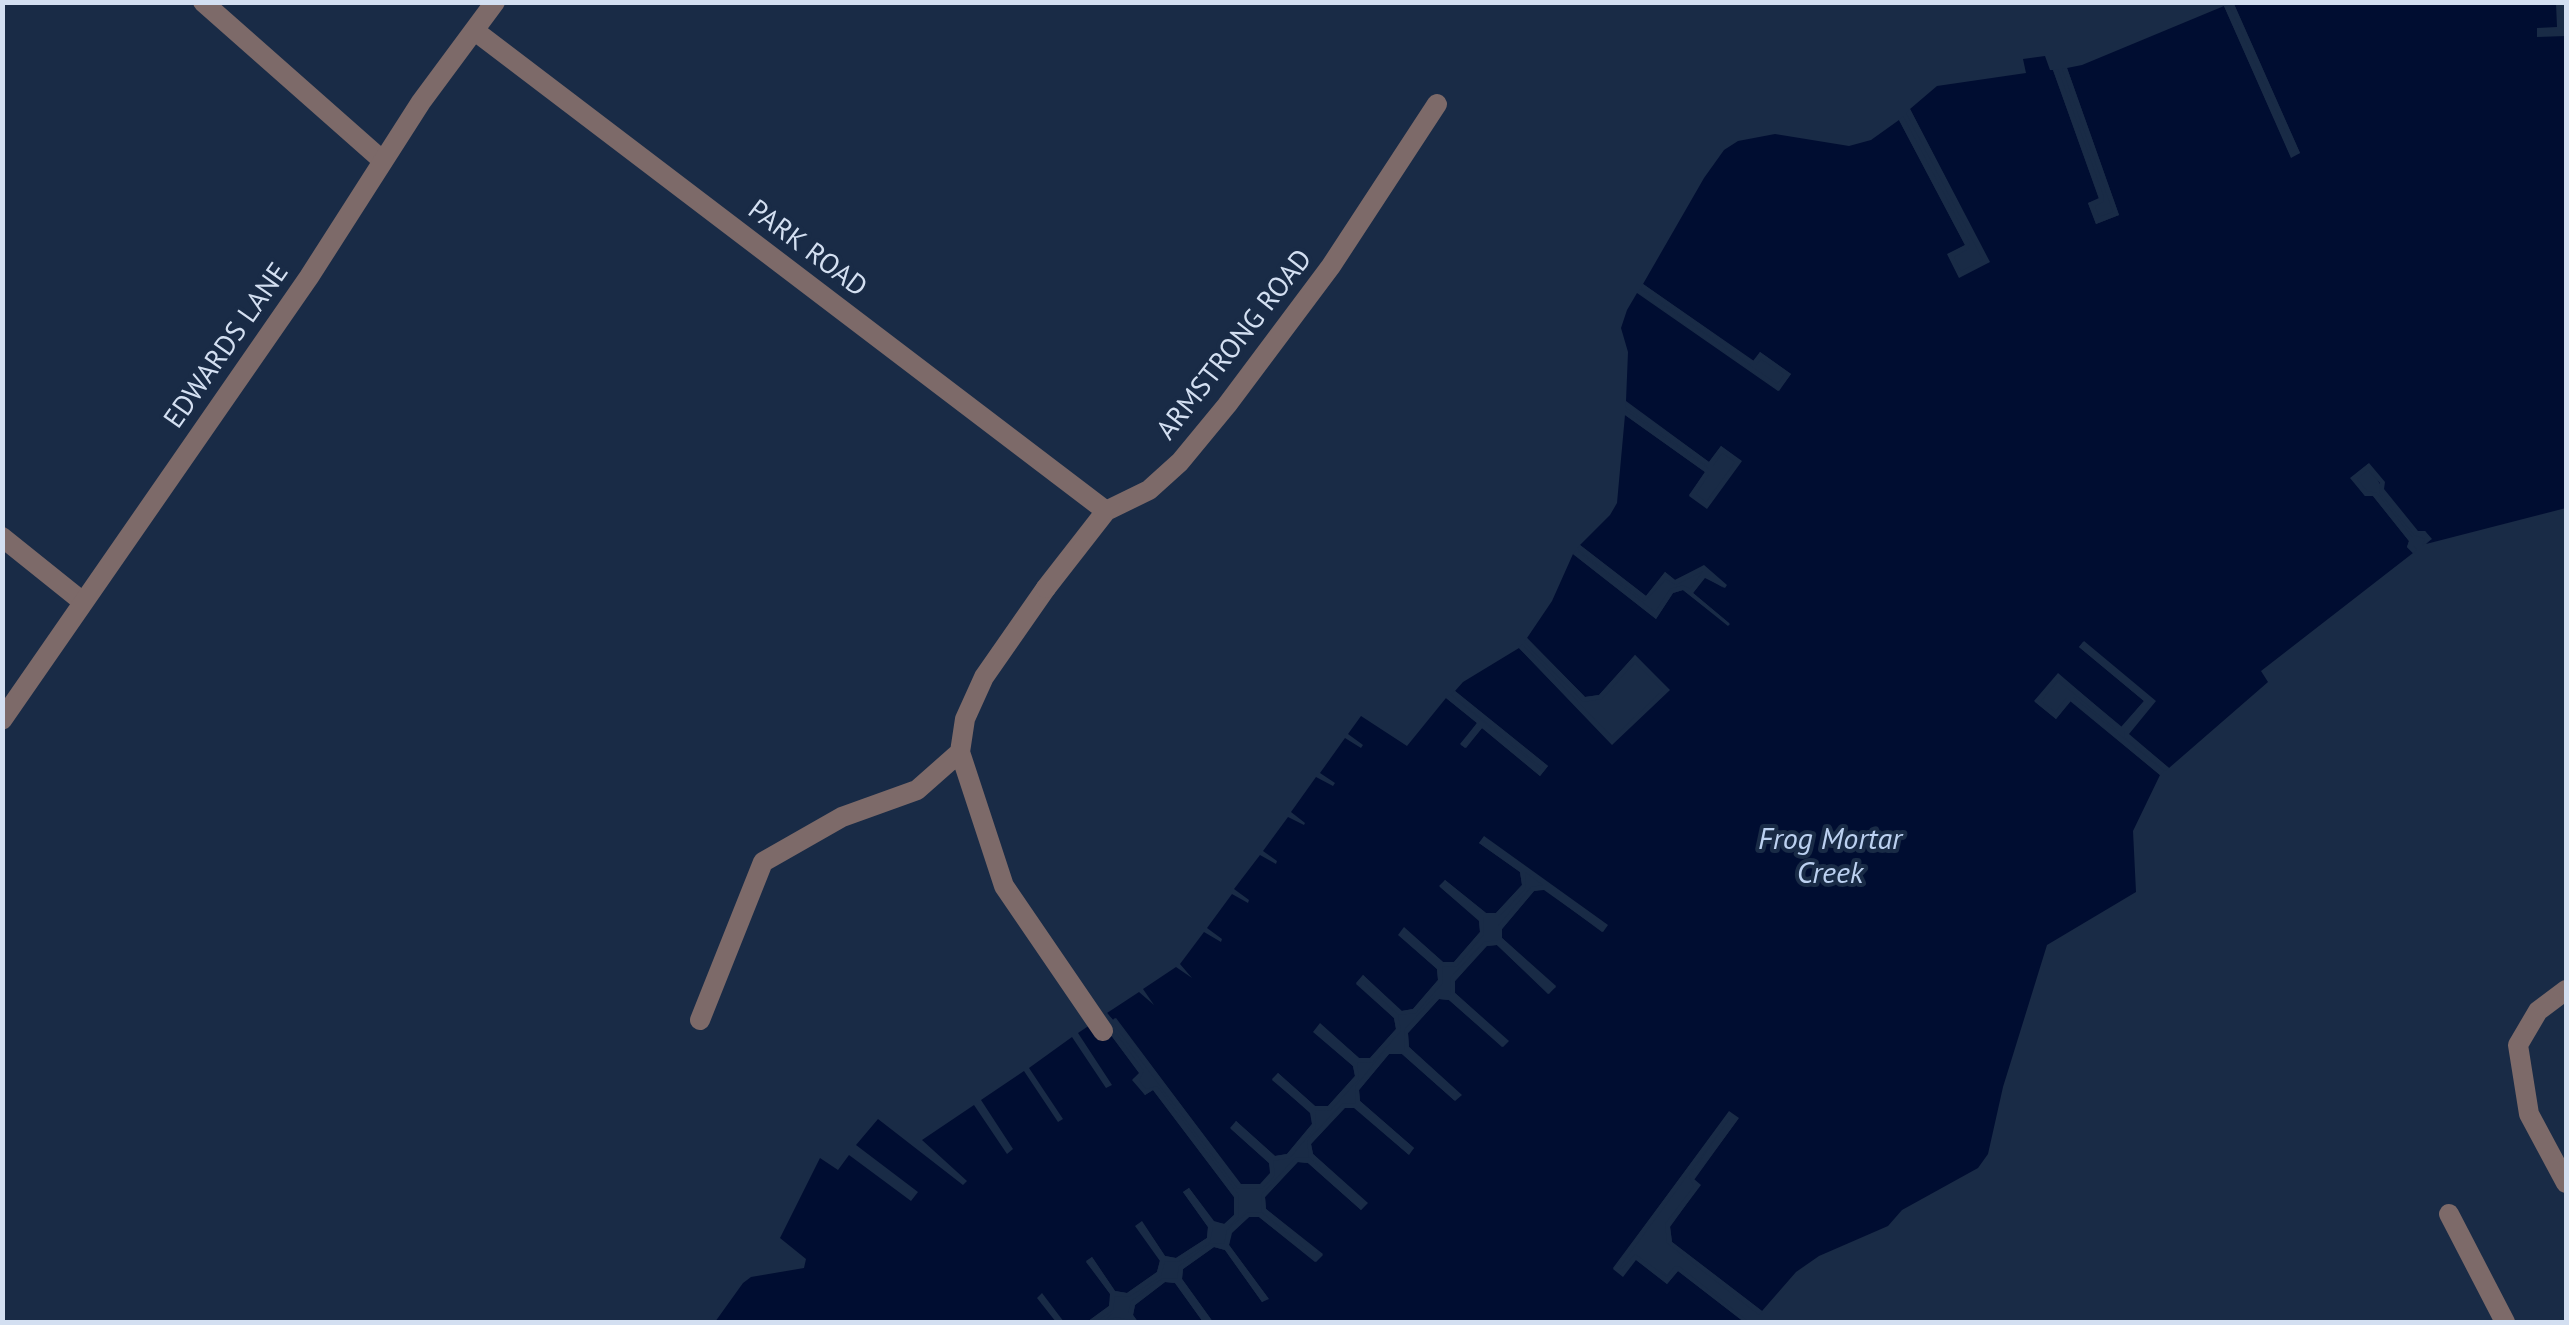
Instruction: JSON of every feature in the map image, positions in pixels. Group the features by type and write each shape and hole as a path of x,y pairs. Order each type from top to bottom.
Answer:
{"street":[{"path":"203,2 383,160"},
{"name":"EDWARDS LANE","path":"2,720 308,276 421,102 495,2"},
{"name":"PARK ROAD","path":"476,31 1106,511"},
{"name":"ARMSTRONG ROAD","path":"960,752 966,719 984,677 1046,588 1106,511 1149,490 1180,462 1216,419 1331,266 1437,104"},
{"path":"2,537 82,602"},
{"path":"700,1020 763,862 842,817 917,790 960,752 1004,886 1103,1031"},
{"path":"2566,990 2538,1011 2518,1045 2528,1114 2566,1183"},
{"path":"2449,1214 2505,1322"}],"water":[{"name":"Frog Mortar Creek","path":"2556,3 2557,27 2537,28 2537,37 2566,36 2566,508 2426,544 2431,539 2425,531 2418,532 2368,464 2351,478 2365,496 2373,496 2409,541 2407,547 2413,553 2261,671 2268,682 2169,768 2128,734 2155,701 2083,642 2079,647 2144,701 2122,727 2058,674 2035,702 2056,719 2070,701 2160,775 2133,831 2136,892 2047,945 2003,1087 1988,1154 1978,1168 1902,1210 1888,1226 1819,1256 1796,1272 1762,1311 1672,1242 1670,1227 1700,1185 1694,1180 1738,1119 1729,1112 1613,1268 1623,1276 1635,1259 1667,1284 1678,1271 1744,1322 1213,1322 1182,1279 1183,1269 1214,1247 1225,1250 1262,1302 1268,1298 1229,1245 1231,1233 1249,1217 1259,1217 1315,1262 1323,1254 1266,1209 1265,1197 1297,1162 1308,1163 1361,1210 1367,1203 1313,1154 1311,1144 1345,1108 1355,1108 1408,1154 1414,1148 1360,1101 1359,1090 1389,1054 1402,1054 1454,1100 1461,1095 1409,1047 1408,1033 1439,999 1449,1000 1502,1047 1508,1041 1455,993 1455,981 1487,946 1497,945 1548,994 1556,987 1502,938 1502,929 1534,891 1544,889 1602,932 1607,925 1484,837 1479,843 1520,872 1522,885 1496,913 1486,913 1445,880 1440,887 1479,921 1480,932 1454,962 1443,962 1404,928 1399,935 1437,969 1438,980 1413,1009 1401,1011 1363,975 1356,984 1394,1018 1396,1029 1370,1058 1359,1058 1320,1024 1314,1032 1353,1066 1355,1076 1328,1106 1315,1106 1278,1073 1272,1080 1311,1113 1312,1124 1287,1154 1275,1156 1236,1121 1231,1129 1269,1163 1271,1173 1261,1184 1241,1185 1116,1018 1113,1020 1107,1013 1139,992 1154,1005 1143,989 1176,967 1192,978 1180,964 1204,932 1221,942 1207,928 1232,894 1248,903 1234,889 1260,855 1276,864 1263,851 1288,817 1304,825 1291,812 1316,777 1333,786 1335,783 1320,773 1345,738 1361,748 1363,745 1348,734 1361,716 1407,746 1446,698 1477,723 1461,745 1466,748 1482,728 1540,776 1548,766 1455,691 1463,682 1519,648 1612,744 1669,690 1635,655 1599,695 1585,697 1527,638 1552,601 1573,554 1656,619 1673,593 1683,590 1728,625 1693,593 1705,577 1724,588 1704,566 1675,580 1665,572 1646,596 1580,545 1617,503 1625,415 1705,472 1689,495 1707,508 1741,461 1721,446 1709,462 1626,401 1628,352 1621,328 1637,293 1778,391 1791,374 1760,352 1754,361 1643,284 1724,150 1738,141 1775,134 1849,146 1871,140 1899,120 1965,245 1948,255 1959,277 1989,262 1910,109 1937,86 2026,73 2023,59 2045,56 2099,199 2088,203 2096,224 2119,215 2067,68 2224,6 2291,157 2300,153 2234,4"},
{"path":"1099,1019 1140,1074 1133,1079 1145,1095 1153,1090 1234,1197 1234,1215 1225,1224 1214,1222 1189,1188 1183,1192 1208,1227 1207,1238 1176,1258 1165,1256 1142,1222 1136,1226 1160,1260 1157,1272 1127,1293 1115,1291 1092,1257 1086,1262 1111,1295 1109,1306 1087,1322 1064,1322 1042,1293 1037,1298 1056,1322 715,1322 751,1277 804,1268 806,1259 780,1238 820,1158 838,1170 849,1155 911,1201 918,1192 856,1145 878,1119 963,1185 967,1181 922,1140 974,1105 1007,1154 1013,1149 981,1100 1024,1071 1058,1122 1063,1119 1029,1068 1072,1037 1106,1088 1112,1085 1078,1033"},
{"path":"1165,1282 1175,1283 1203,1322 1138,1322 1133,1315 1135,1305"}],"pier":[{"path":"2234,4 2300,153 2291,158 2224,6 2229,5 2294,151 2230,6"},
{"path":"2067,68 2119,215 2096,224 2088,203 2099,198 2053,70 2058,69 2104,197 2095,206 2099,217 2113,212 2062,69"},
{"path":"1910,109 1990,262 1959,278 1947,254 1965,245 1899,120 1903,116 1970,243 1968,249 1954,257 1961,271 1983,260 1906,113"},
{"path":"1643,284 1753,361 1760,352 1791,374 1779,391 1638,293 1640,289 1777,384 1784,375 1761,359 1751,365 1641,288"},
{"path":"1626,402 1709,462 1721,446 1742,461 1707,509 1689,496 1705,472 1625,415 1625,410 1709,469 1696,494 1706,502 1735,462 1722,453 1713,466 1707,466 1625,407"},
{"path":"2369,463 2385,482 2384,489 2418,531 2425,531 2432,539 2422,546 2425,539 2414,535 2379,492 2380,483 2368,470 2357,479 2367,491 2377,493 2413,538 2417,550 2413,553 2407,547 2409,541 2373,496 2365,496 2350,478"},
{"path":"1580,545 1646,596 1665,572 1675,580 1704,565 1727,585 1725,588 1705,578 1693,593 1730,624 1683,590 1673,593 1656,619 1573,554 1576,550 1655,612 1670,589 1683,585 1690,589 1703,571 1676,585 1666,579 1645,601 1577,549"},
{"path":"1527,638 1585,697 1599,695 1635,655 1670,690 1612,745 1519,648 1522,644 1613,738 1663,690 1635,662 1602,699 1583,702 1524,642"},
{"path":"2084,641 2156,701 2129,734 2169,768 2165,771 2125,738 2124,731 2118,731 2058,680 2041,701 2055,712 2067,697 2073,697 2164,771 2160,775 2071,701 2056,719 2034,701 2058,673 2121,727 2144,701 2079,647"},
{"path":"1455,691 1548,766 1540,776 1482,728 1465,748 1460,744 1477,723 1446,698 1450,694 1541,767 1451,694"},
{"path":"1484,836 1608,925 1603,932 1544,890 1534,891 1502,929 1502,938 1556,986 1549,994 1497,945 1486,946 1455,981 1455,993 1509,1041 1503,1047 1449,1000 1439,999 1408,1033 1409,1047 1462,1095 1455,1101 1402,1054 1389,1054 1359,1090 1360,1101 1414,1148 1409,1155 1354,1108 1344,1108 1311,1144 1313,1154 1368,1203 1361,1210 1308,1163 1298,1162 1265,1197 1266,1209 1323,1255 1316,1262 1259,1217 1249,1217 1232,1233 1229,1245 1269,1299 1262,1302 1225,1250 1214,1247 1183,1269 1182,1279 1213,1322 1203,1322 1175,1283 1165,1282 1135,1305 1133,1315 1138,1322 1116,1317 1103,1322 1113,1313 1128,1313 1131,1301 1163,1278 1177,1279 1179,1266 1211,1243 1224,1244 1227,1230 1248,1212 1262,1213 1315,1256 1262,1212 1261,1195 1296,1157 1310,1158 1329,1175 1309,1157 1307,1141 1342,1104 1356,1103 1355,1087 1385,1050 1405,1050 1404,1030 1436,995 1450,995 1451,977 1484,942 1498,940 1498,926 1531,887 1543,885 1525,872 1526,888 1499,917 1483,917 1484,934 1457,966 1442,967 1443,983 1416,1013 1399,1015 1363,982 1398,1015 1401,1031 1373,1062 1357,1063 1359,1079 1331,1110 1315,1111 1316,1127 1290,1158 1273,1161 1275,1175 1262,1189 1237,1188 1114,1025 1103,1016 1107,1013 1115,1018 1241,1184 1260,1184 1270,1173 1269,1163 1230,1128 1236,1121 1275,1156 1287,1154 1312,1124 1310,1113 1272,1079 1278,1073 1315,1106 1328,1106 1355,1076 1353,1066 1313,1032 1320,1023 1359,1058 1370,1058 1396,1029 1394,1018 1356,983 1363,975 1402,1011 1413,1009 1438,980 1437,969 1398,935 1404,927 1443,962 1454,962 1480,932 1479,920 1439,886 1445,880 1486,913 1496,913 1522,885 1520,872 1479,843"},
{"path":"1103,1016 1144,1071 1139,1080 1146,1089 1157,1086 1238,1194 1239,1217 1228,1227 1213,1227 1210,1242 1178,1262 1165,1261 1161,1276 1129,1297 1115,1296 1113,1310 1096,1322 1087,1322 1109,1306 1110,1294 1086,1261 1092,1257 1115,1291 1127,1293 1157,1272 1160,1261 1135,1226 1142,1221 1165,1256 1176,1258 1207,1238 1208,1227 1183,1192 1189,1188 1214,1221 1224,1224 1234,1215 1234,1197 1153,1090 1145,1095 1132,1080 1139,1073 1099,1019"},
{"path":"1729,1111 1739,1118 1694,1179 1701,1185 1670,1226 1672,1242 1762,1311 1759,1315 1667,1243 1665,1224 1694,1186 1689,1177 1730,1118 1619,1268 1635,1254 1667,1277 1679,1266 1749,1322 1678,1271 1667,1284 1636,1260 1623,1277 1613,1269"}]}
